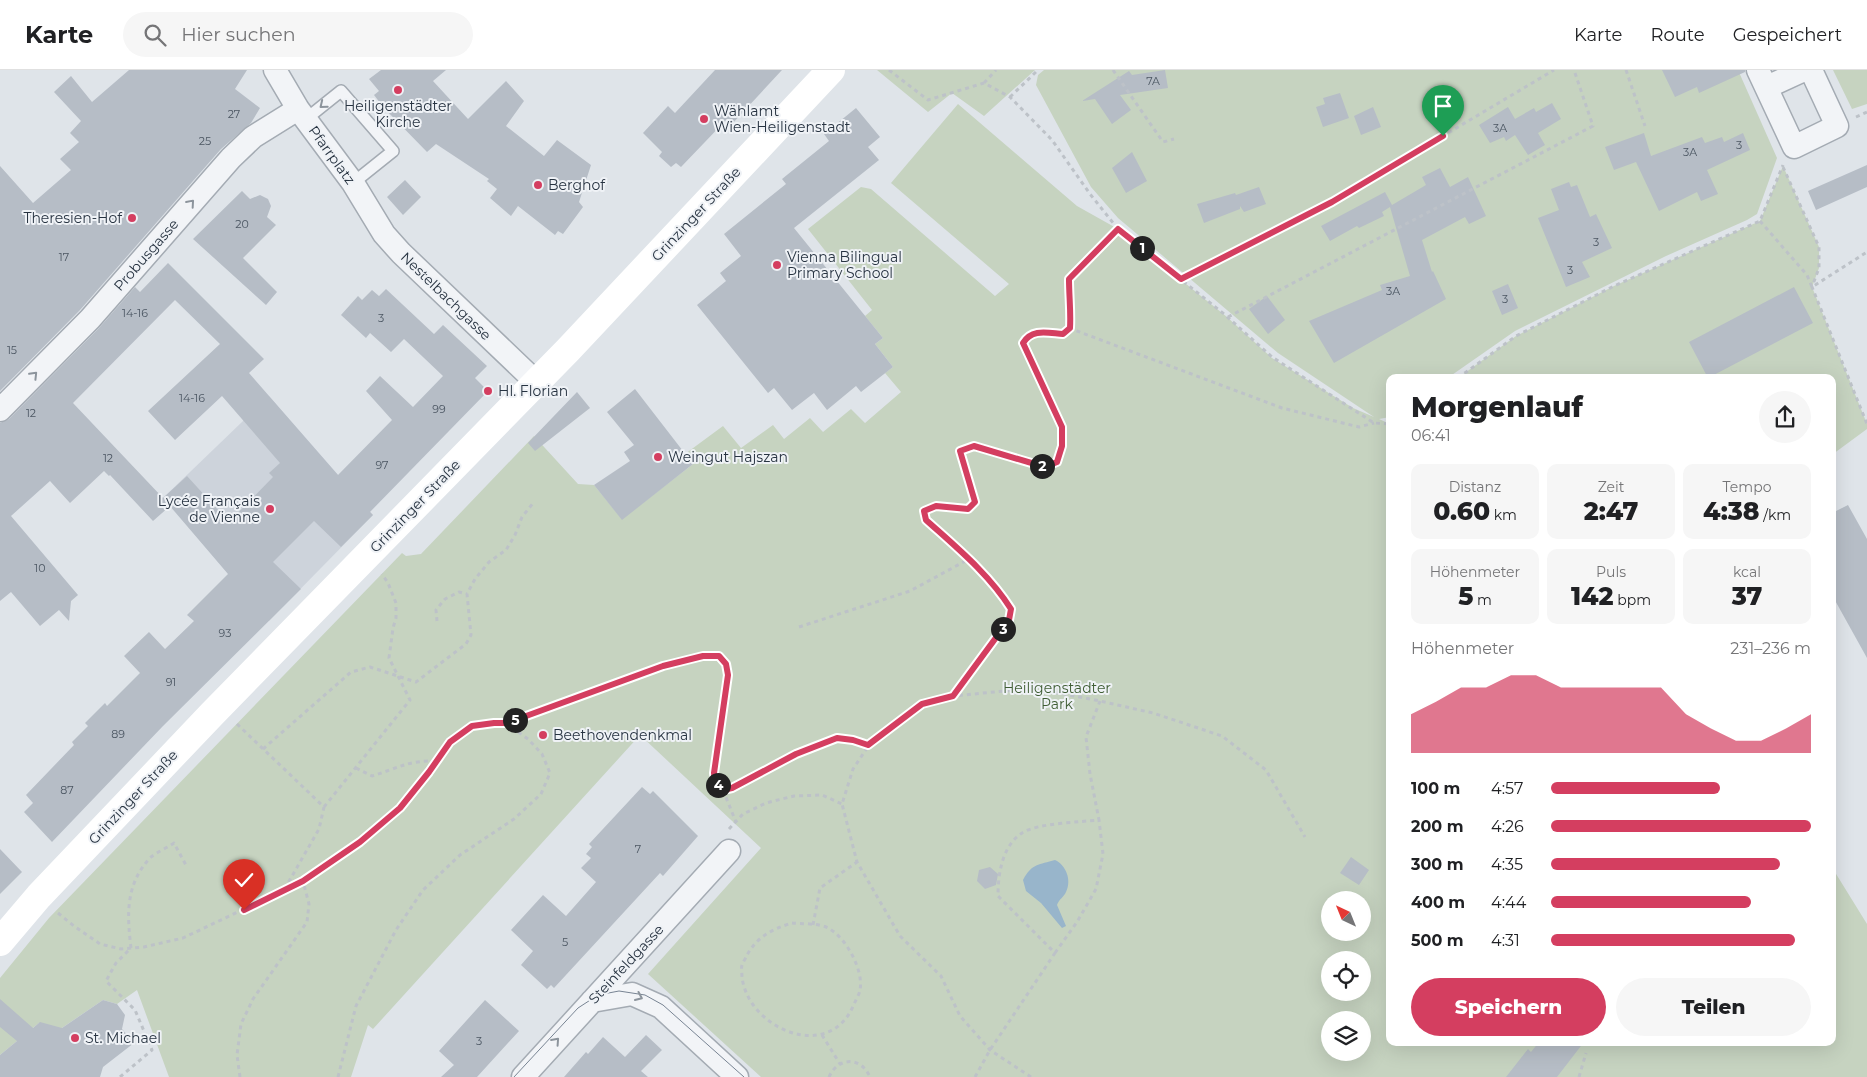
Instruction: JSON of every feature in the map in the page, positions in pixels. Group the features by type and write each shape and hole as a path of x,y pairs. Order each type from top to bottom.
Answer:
{"street":[{"name":"Pfarrplatz","path":"275,70 302,114 353,183 365,203"},
{"name":"Grinzinger Straße","path":"0,942 39,896 220,706 536,382 831,70"},
{"path":"1804,70 1763,79 1788,156 1837,126 1811,70"},
{"name":"Probusgasse","path":"0,410 90,318 231,158 253,137 302,114"},
{"name":"Nestelbachgasse","path":"365,203 384,234 401,253 536,382"},
{"name":"Steinfeldgasse","path":"523,1077 728,851"},
{"path":"592,1001 632,994 661,1007 737,1077"}],"lane":[{"path":"302,114 340,91 393,151 353,183"}],"path":[{"path":"889,70 928,100 984,83 996,70"},
{"path":"1010,97 1038,70"},
{"path":"1113,70 1163,142 1174,139"},
{"path":"1181,279 1332,202 1554,70"},
{"path":"1227,317 1593,126 1574,70"},
{"path":"1626,70 1645,126"},
{"path":"984,83 1010,97 1052,140 1090,194 1118,229 1227,317 1272,357 1374,423"},
{"path":"1464,374 1524,332 1614,286 1760,221 1788,156"},
{"path":"1788,156 1820,247 1819,268 1812,287"},
{"path":"1760,221 1806,275 1867,424"},
{"path":"953,696 1009,620 1011,609 969,559 926,520 924,511 936,506 968,509 975,502 960,451 974,446 1045,467 1057,462 1062,446 1062,427 1023,343 1027,337 1036,332 1063,334 1070,328 1069,279 1118,229"},
{"path":"1812,287 1867,252"},
{"path":"1070,328 1282,408 1359,428 1374,423 1386,424"},
{"path":"262,749 351,672 370,667 416,682 466,644 471,635 467,594 474,579 489,562 506,550 522,517 534,502"},
{"path":"800,627 910,591 969,559"},
{"path":"284,891 319,829 324,807 410,700 389,658 396,618 396,604 388,583 378,569 366,583 353,569"},
{"path":"437,621 436,610 445,599 459,592 467,594"},
{"path":"39,896 74,926 100,944 120,949 183,938 303,881 360,842 400,808 450,742 472,726 507,723 663,666 703,656 719,656 726,664 728,675 714,773 715,782 723,790 736,822"},
{"path":"1030,1077 990,1050 960,1016 941,976 900,936 857,862 842,804 853,769 868,745 922,704 953,696 1015,690 1058,693 1100,701 1153,713 1222,736 1266,770 1305,837"},
{"path":"976,1077 990,1050 1077,922 1096,889 1103,854 1086,737 1100,701"},
{"path":"220,706 262,749 324,807"},
{"path":"338,1077 356,1006 396,930 423,890 460,855 514,819 541,794 550,773 542,754 528,739 507,723"},
{"path":"723,790 732,788 796,754 837,738 853,740 868,745"},
{"path":"356,768 372,776 406,763 420,760 437,761"},
{"path":"728,851 728,830 743,814 766,803 794,796 822,795 842,804"},
{"path":"1055,953 998,896 999,877 1007,850 1023,832 1051,824 1099,820"},
{"path":"131,948 127,915 130,895 138,874 152,856 174,843 187,866"},
{"path":"813,925 820,888 857,862"},
{"path":"240,1077 237,1055 241,1024 253,999 307,922 309,904 303,881"},
{"path":"792,923 813,925 827,928 853,954 859,971 860,990 851,1012 838,1027 822,1035 803,1036 783,1030 764,1016 752,1003 743,987 741,966 752,947 761,937 774,928 792,923"},
{"path":"120,1077 152,1050 135,1010 106,981 116,963 131,948"},
{"path":"822,1035 840,1064"},
{"path":"1579,1077 1586,1053"},
{"path":"829,1077 833,1069 844,1062 856,1062 866,1069 870,1077"}],"shaded area":[{"name":"Lycée Français de Vienne","path":"269,396 373,515 269,621 163,498"}],"green space":[{"path":"877,70 1035,70 984,116 952,93 928,112"},
{"name":"Heiligenstädter Park","path":"1044,70 1738,70 1777,158 1757,214 1666,256 1515,331 1453,374 1386,374 1386,418 1379,419 1386,422 1386,1046 1836,1046 1836,874 1867,924 1867,1077 761,1077 648,974 761,848 640,735 373,1029 368,1025 351,1077 169,1077 137,990 117,1004 103,1000 56,1032 39,1023 0,1055 0,978 49,918 402,553 406,556 421,554 534,436 578,484 594,485 622,519 693,464 685,454 723,426 741,448 773,425 784,439 810,418 823,432 851,409 865,423 901,392 885,373 893,367 875,344 883,338 865,316 872,310 808,229 861,187 871,189 995,296 1009,284 891,183 958,104 1077,206 1118,229 1227,317 1272,358 1353,408 1374,417 1278,353 1118,218 1091,187 1036,85 1038,75"},
{"path":"1833,70 1867,70 1867,104 1852,109"},
{"path":"1783,166 1819,247 1819,268 1812,287 1867,424 1867,429 1836,452 1836,374 1464,374 1516,336 1614,286 1760,221"}],"water":[{"path":"1055,860 1065,869 1068,878 1066,892 1057,905 1066,926 1062,928 1041,903 1026,891 1023,880 1026,874 1033,868"}],"building":[{"path":"129,70 247,70 235,89 260,108 251,123 221,149 80,310 0,391 0,166 33,203 71,170 60,159 79,142 70,133 81,121 54,92 71,76 92,102"},
{"path":"381,70 446,70 433,81 468,119 506,81 524,101 506,126 544,156 557,140 591,165 579,202 583,207 563,234 558,231 555,235 518,206 511,216 490,198 497,189 487,181 489,179 436,144 427,152 384,108 374,95 379,91 369,79"},
{"name":"Wählamt Wien-Heiligenstadt","path":"715,70 782,70 732,124 727,119 681,167 676,163 671,167 659,156 662,152 643,133 668,106 675,113"},
{"path":"1165,70 1168,88 1120,95 1131,110 1112,124 1095,99 1082,101 1129,71 1132,75"},
{"path":"1662,70 1745,70 1745,72 1699,93 1697,87 1675,97"},
{"path":"1340,93 1349,118 1323,127 1316,107 1325,104 1323,98"},
{"path":"1552,103 1561,119 1538,133 1545,145 1528,155 1515,135 1506,141 1504,137 1490,143 1479,125 1508,107 1515,119 1534,108 1536,112"},
{"path":"1373,107 1381,127 1361,135 1354,116"},
{"name":"Vienna Bilingual Primary School","path":"856,108 880,137 868,147 879,160 794,228 883,338 875,344 893,367 861,392 856,386 827,410 814,393 792,410 774,388 768,393 697,305 726,281 720,273 741,256 724,234 786,184 782,179 829,141 824,134"},
{"path":"1644,133 1651,156 1702,137 1705,143 1722,137 1724,142 1743,133 1750,150 1707,170 1718,194 1701,201 1697,192 1659,211 1636,162 1614,170 1605,147"},
{"path":"1132,152 1147,181 1126,193 1112,168"},
{"path":"1867,165 1867,187 1816,210 1808,191"},
{"path":"1440,168 1450,187 1468,177 1486,216 1469,224 1465,217 1422,240 1432,272 1446,299 1334,363 1309,321 1382,290 1380,285 1410,276 1390,207 1382,212 1384,216 1359,228 1357,226 1330,241 1321,226 1385,192 1392,205 1426,185 1422,177"},
{"path":"405,180 421,197 403,215 387,197"},
{"path":"1569,182 1571,187 1577,185 1590,217 1596,214 1612,248 1582,262 1590,277 1566,287 1538,218 1559,210 1551,189"},
{"path":"1259,187 1266,204 1244,212 1240,206 1240,209 1204,223 1197,204 1235,193 1236,195"},
{"path":"242,191 250,199 260,195 268,199 271,206 267,217 276,225 243,258 277,292 266,305 193,239"},
{"path":"168,263 264,359 249,373 338,475 392,420 366,391 380,376 413,407 443,376 404,339 391,352 370,333 366,338 341,315 358,296 362,300 372,290 379,296 386,289 434,334 443,325 487,366 475,378 488,391 370,512 373,515 341,547 314,521 273,562 301,589 163,726 52,842 24,812 33,803 26,795 74,745 72,742 88,726 85,723 105,703 107,706 140,673 124,656 149,632 165,649 194,621 187,615 228,574 170,506 153,521 104,471 70,503 50,481 11,516 78,595 71,601 69,621 59,610 40,626 11,592 0,601 0,423 9,419 99,328 135,287 140,292","holes":["175,300 220,344 148,411 175,440 222,396 280,463 269,473 273,477 229,522 187,476 163,498 73,403"]},
{"path":"1508,284 1518,308 1502,315 1492,291"},
{"path":"1794,287 1813,323 1716,374 1706,374 1689,342"},
{"path":"1267,296 1285,320 1268,334 1249,309"},
{"name":"Weingut Hajszan","path":"635,389 693,464 622,520 594,485 630,461 624,452 634,445 607,412"},
{"path":"577,392 590,408 535,451 528,443"},
{"path":"1848,505 1867,539 1867,658 1836,602 1836,511"},
{"path":"642,787 650,794 653,791 698,836 663,876 660,873 554,988 551,985 547,989 521,965 533,951 511,930 543,895 566,916 596,882 581,868 591,858 586,854 592,847 589,844"},
{"path":"0,849 22,872 0,894"},
{"path":"1351,857 1369,870 1359,885 1340,873"},
{"path":"990,867 998,874 996,885 985,889 977,881 979,870"},
{"name":"St. Michael","path":"0,999 33,1028 40,1022 62,1028 103,1000 117,1004 125,1015 122,1029 134,1043 103,1067 100,1077 0,1077 0,1055 17,1041 0,1027"},
{"path":"485,1000 519,1031 477,1077 441,1077 454,1065 439,1051"},
{"path":"646,1035 662,1050 641,1071 648,1077 564,1077 586,1052 588,1054 603,1037 625,1057"},
{"path":"1536,1046 1581,1046 1557,1077 1506,1077 1528,1049 1531,1052"}],"tram line":[{"path":"514,1077 578,1008 598,995 619,991 645,995 663,1005 744,1077"}],"place":[{"name":"Heiligenstädter Kirche","path":"398,90"},
{"name":"Wählamt Wien-Heiligenstadt","path":"704,119"},
{"name":"Berghof","path":"538,185"},
{"name":"Theresien-Hof","path":"132,218"},
{"name":"Vienna Bilingual Primary School","path":"777,265"},
{"name":"Hl. Florian","path":"488,391"},
{"name":"Weingut Hajszan","path":"658,457"},
{"name":"Lycée Français de Vienne","path":"270,509"},
{"name":"Beethovendenkmal","path":"543,735"},
{"name":"St. Michael","path":"75,1038"}],"route":[{"path":"244,910 303,881 360,842 400,808 450,742 472,726 507,723 663,666 703,656 719,656 726,664 728,675 714,773 715,782 723,790 732,788 796,754 837,738 853,740 868,745 922,704 953,696 1009,620 1011,609 977,566 926,520 924,511 936,506 968,509 975,502 960,451 974,446 1045,467 1057,462 1062,446 1062,427 1023,343 1027,337 1036,332 1063,334 1070,328 1069,279 1118,229 1181,279 1332,202 1443,136"}]}
